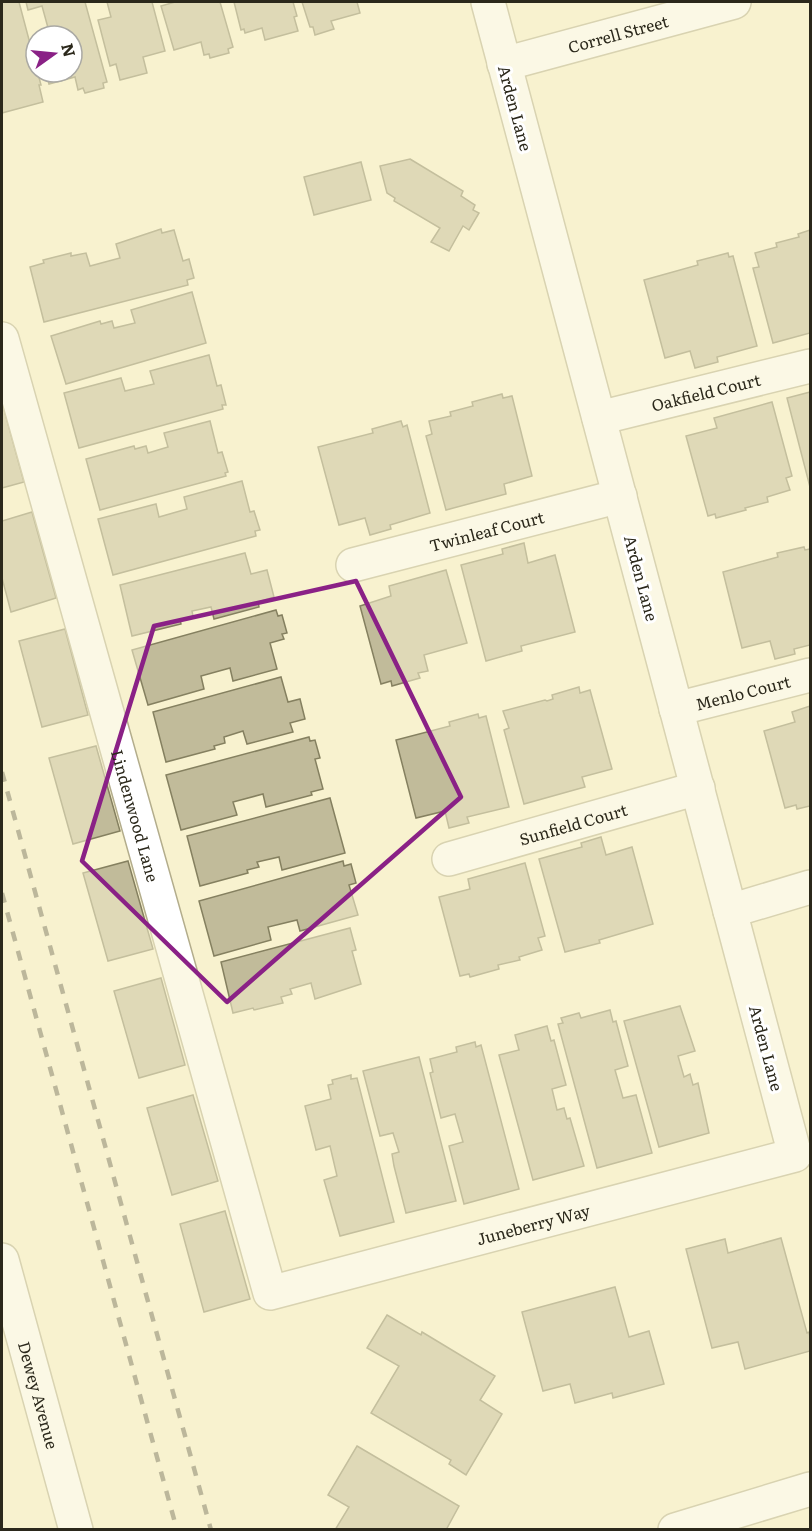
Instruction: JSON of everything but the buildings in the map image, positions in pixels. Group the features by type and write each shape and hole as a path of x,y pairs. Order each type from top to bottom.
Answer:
{"street":[{"name":"Arden Lane","path":"488,2 795,1155"},
{"name":"Correll Street","path":"504,63 734,2"},
{"name":"Lindenwood Lane","path":"2,339 270,1293"},
{"name":"Oakfield Court","path":"599,418 810,366"},
{"name":"Twinleaf Court","path":"353,565 620,496"},
{"name":"Menlo Court","path":"676,709 810,675"},
{"name":"Sunfield Court","path":"449,859 698,789"},
{"path":"730,911 810,887"},
{"name":"Juneberry Way","path":"270,1293 795,1155"},
{"name":"Dewey Avenue","path":"2,1260 76,1530"},
{"path":"675,1530 810,1489"}],"highlighted area":[{"path":"356,581 461,797 227,1002 82,861 154,626"}],"railway":[{"path":"2,772 211,1530"},
{"path":"2,893 177,1530"}]}
